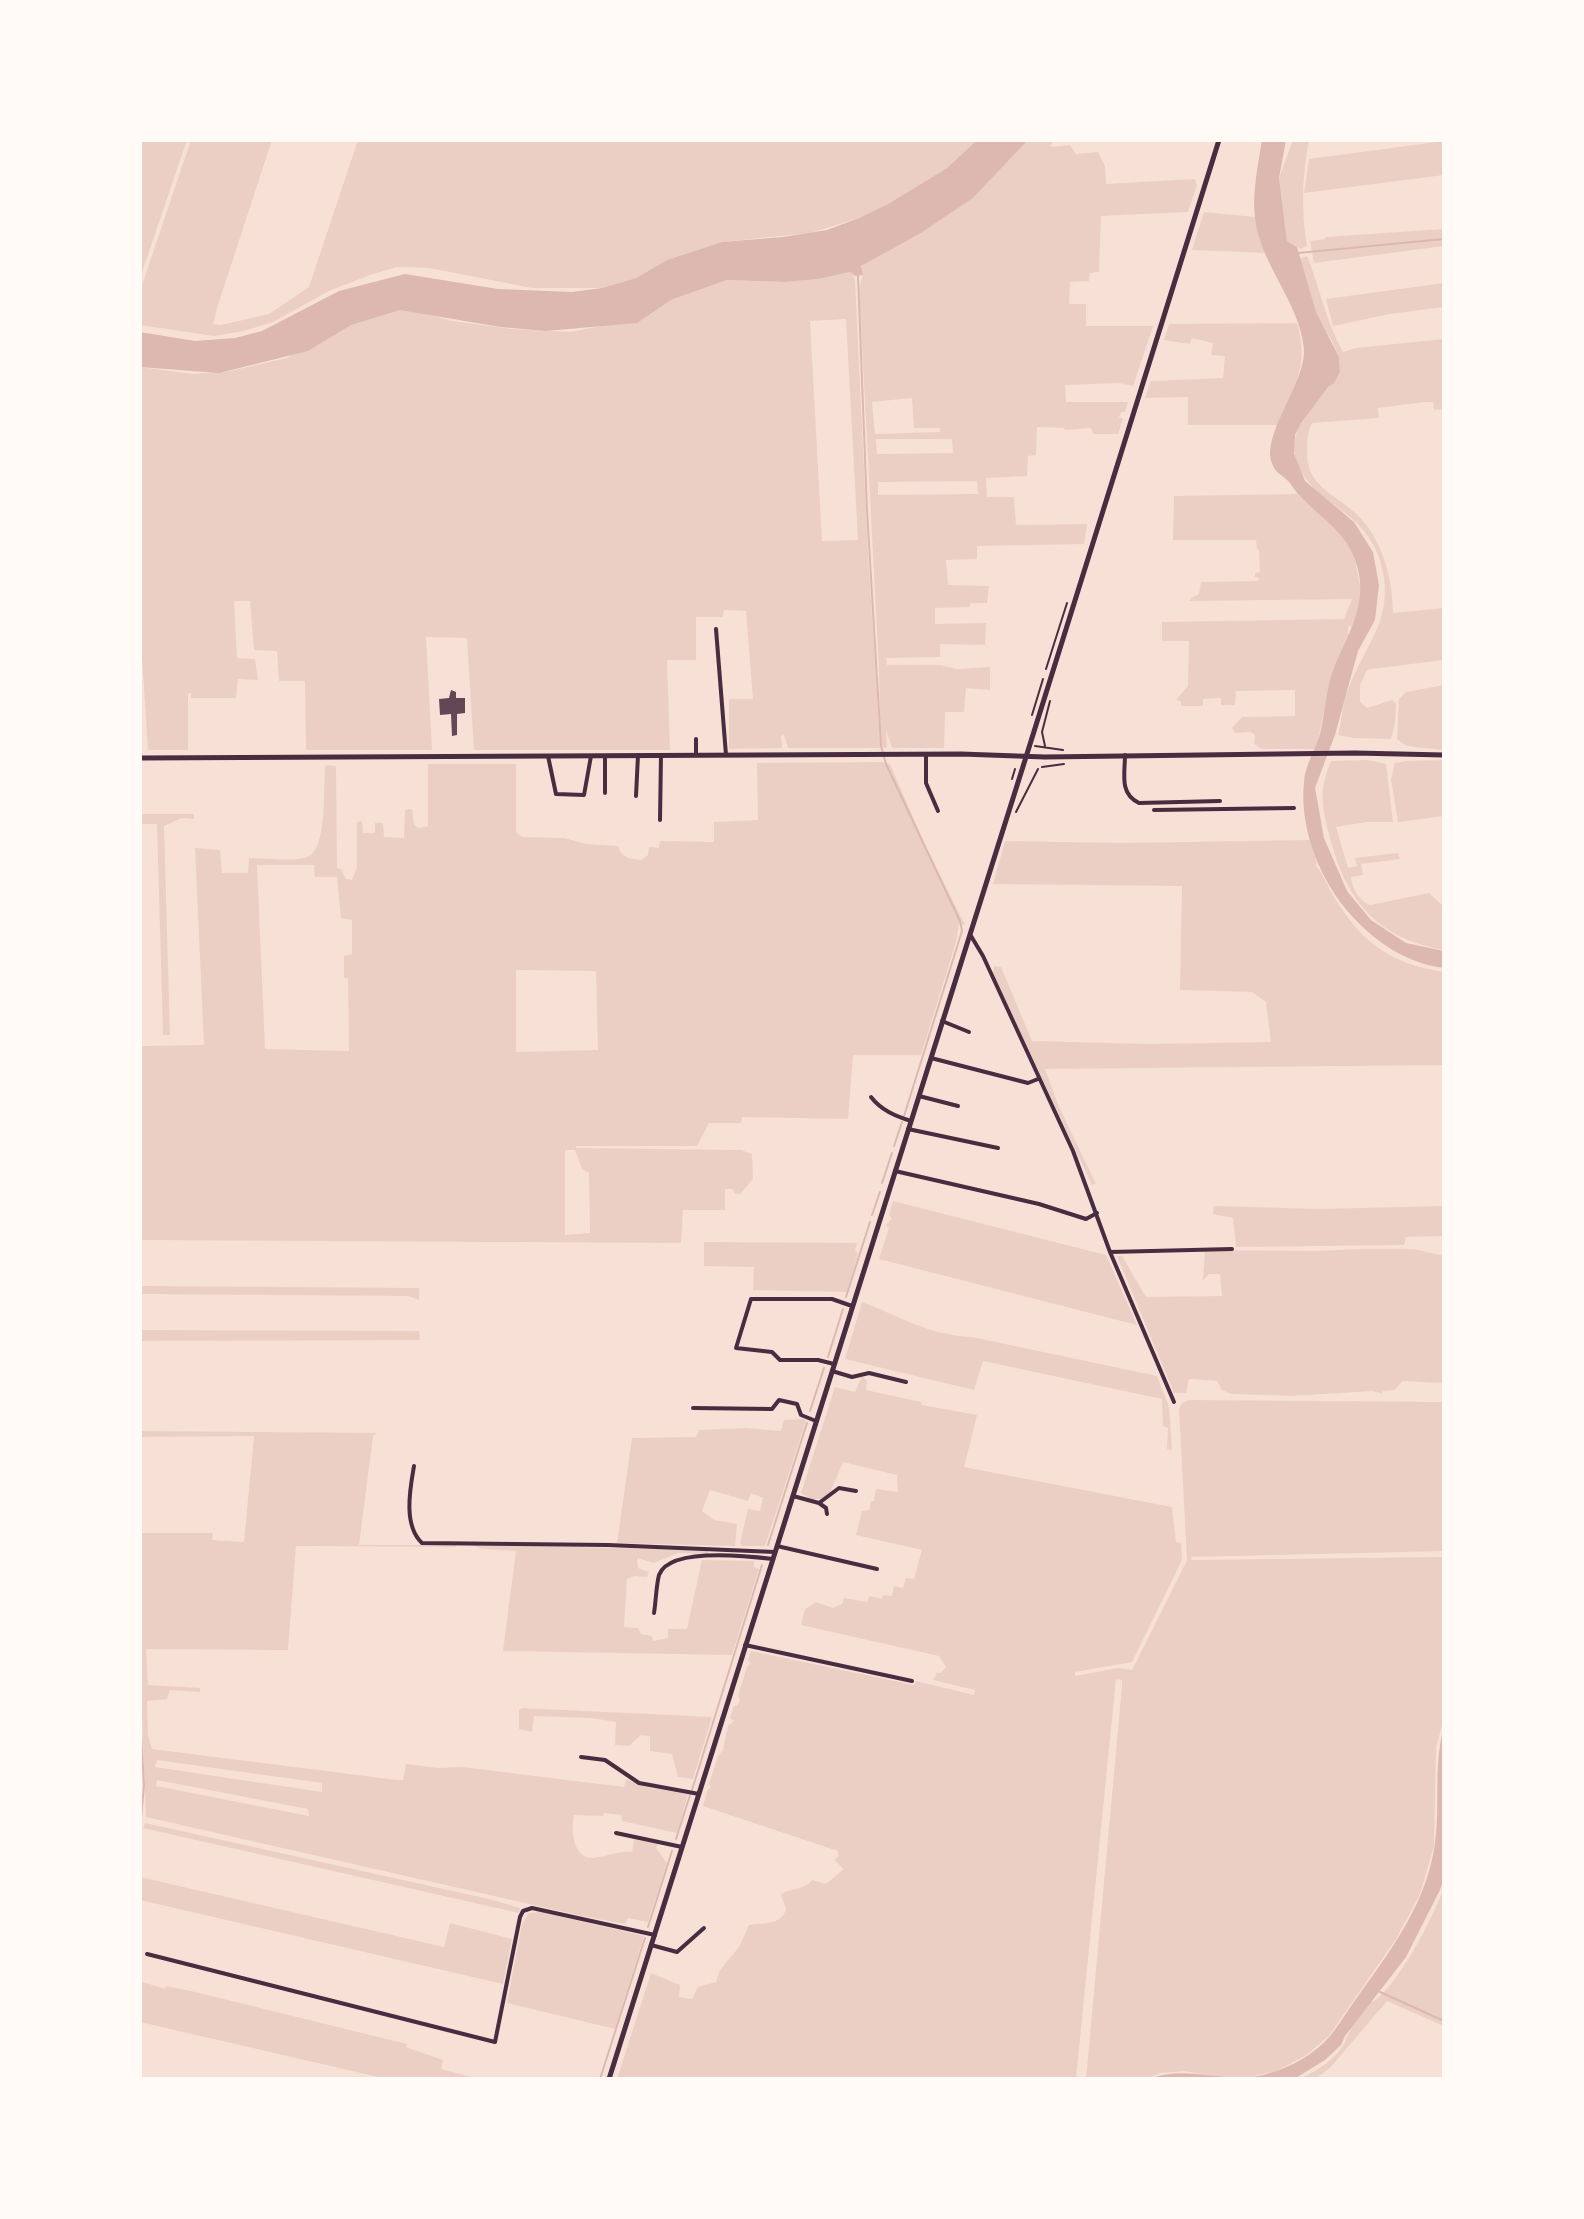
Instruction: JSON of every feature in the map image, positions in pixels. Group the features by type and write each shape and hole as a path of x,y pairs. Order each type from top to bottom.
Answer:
{"street":[{"path":"609,2079 1219,140"},
{"path":"716,629 726,755"},
{"path":"696,739 696,755"},
{"path":"636,796 638,755"},
{"path":"660,820 661,755"},
{"path":"926,755 926,783 938,811"},
{"path":"1125,755 1125,789 1132,800 1139,803 1220,801"},
{"path":"140,758 1444,755"},
{"path":"548,756 556,794 584,795 591,756"},
{"path":"605,756 605,793"},
{"path":"1154,810 1294,808"},
{"path":"969,934 983,956 1073,1151 1110,1252 1174,1402"},
{"path":"942,1021 969,1032"},
{"path":"931,1058 1028,1083 1038,1079"},
{"path":"919,1096 958,1106"},
{"path":"871,1097 886,1111 911,1121"},
{"path":"908,1129 998,1148"},
{"path":"895,1171 1039,1204 1086,1219 1097,1213"},
{"path":"1110,1252 1232,1249"},
{"path":"852,1306 832,1299 751,1299 736,1348 772,1352 780,1360 818,1360 852,1377 869,1373 906,1382"},
{"path":"693,1408 772,1409 779,1400 797,1404 801,1415 816,1421"},
{"path":"414,1466 410,1494 411,1522 414,1536 422,1543 608,1545 775,1552 877,1569"},
{"path":"819,1503 839,1488 856,1491"},
{"path":"793,1496 819,1503 826,1508 827,1514"},
{"path":"654,1613 660,1573 671,1561 683,1557 775,1552"},
{"path":"745,1645 912,1681"},
{"path":"581,1757 605,1760 639,1783 699,1794"},
{"path":"616,1833 682,1847"},
{"path":"147,1954 495,2042 523,1911 532,1908 655,1935"},
{"path":"651,1945 677,1952 704,1928"}],"path":[{"path":"1042,746 1047,748"}],"shaded area":[{"path":"140,140 187,140 140,278"},
{"path":"191,140 272,140 217,308 213,324 221,325 269,314 309,287 358,140 977,140 947,168 859,218 810,233 722,242 667,260 636,278 602,288 532,288 429,268 397,267 329,291 273,322 214,336 140,325 140,291"},
{"path":"977,140 1028,140 973,198 921,233 861,266 863,275 855,276 850,272 784,282 727,280 671,300 637,323 546,331 500,327 400,310 351,325 308,351 219,373 140,367 140,332 195,341 235,338 262,331 339,291 405,274 498,289 572,292 602,288 636,278 667,260 722,242 827,230 888,204 947,168"},
{"path":"1028,140 1053,140 1050,147 1070,145 1076,154 1098,152 1105,166 1106,184 1195,179 1197,185 1188,212 1101,216 1099,272 1090,273 1089,281 1070,282 1069,304 1086,304 1086,326 1153,326 1133,386 1119,383 1065,385 1066,402 1128,402 1125,412 1121,412 1119,417 1123,419 1118,434 1093,434 1091,428 1065,430 1037,427 1036,455 1028,456 1027,476 986,478 987,497 1014,497 1016,525 1087,524 1084,544 977,546 977,559 946,560 948,585 989,586 987,603 935,608 935,624 986,623 985,645 940,644 940,657 886,658 887,665 940,665 957,669 990,667 990,690 966,688 964,712 945,712 944,748 892,748 886,730 887,748 788,748 784,735 781,736 782,748 729,749 729,699 753,699 746,611 724,610 723,617 696,617 696,660 667,660 670,750 474,750 467,638 426,637 432,750 306,750 305,681 279,681 277,651 254,650 250,601 234,601 237,658 255,659 258,680 238,679 236,698 191,698 191,693 188,693 188,750 148,750 140,627 140,367 193,374 230,371 287,358 351,321 389,311 411,309 452,321 570,332 644,318 671,300 727,280 784,282 851,272 855,280 880,741 859,288 863,275 860,268 973,198","holes":["846,319 858,540 822,541 810,321","912,398 914,428 940,428 940,432 875,434 872,402","876,439 952,439 953,453 877,454","977,481 978,494 878,495 878,482"]},
{"path":"1262,140 1286,140 1279,178 1287,241 1297,247 1316,312 1339,357 1340,372 1301,423 1295,435 1294,453 1305,481 1354,522 1373,552 1379,585 1375,620 1358,651 1335,735 1315,788 1324,838 1347,891 1371,920 1406,943 1444,951 1444,968 1405,957 1381,943 1360,925 1330,886 1308,835 1303,800 1305,776 1321,730 1332,672 1357,610 1360,587 1355,560 1343,538 1276,471 1272,463 1270,451 1273,438 1298,377 1304,349 1295,316 1258,235 1254,199"},
{"path":"1293,140 1309,140 1303,193 1307,246 1301,249 1287,241 1279,178"},
{"path":"1444,141 1444,175 1304,193 1309,159"},
{"path":"1204,212 1255,217 1267,253 1192,250"},
{"path":"1444,229 1444,246 1314,263 1310,241 1325,237"},
{"path":"1307,256 1343,352 1444,339 1444,409 1434,410 1433,402 1378,408 1379,418 1312,423 1309,430 1307,453 1313,476 1319,485 1355,512 1377,541 1389,576 1393,613 1444,608 1444,660 1367,670 1360,685 1360,702 1367,708 1392,700 1396,704 1391,739 1338,735 1350,684 1380,621 1385,593 1381,564 1369,538 1350,517 1309,483 1295,455 1295,437 1303,418 1339,374 1340,367 1334,346 1314,306 1299,259"},
{"path":"1444,283 1444,307 1333,326 1326,299"},
{"path":"1297,323 1301,339 1301,364 1278,425 1188,425 1188,397 1145,398 1151,381 1223,378 1225,356 1211,355 1213,343 1192,338 1190,344 1164,340 1169,324"},
{"path":"1297,494 1340,531 1354,556 1362,595 1360,609 1352,627 1348,626 1348,636 1333,670 1316,749 1262,749 1254,744 1255,735 1251,732 1235,733 1232,728 1242,717 1295,716 1295,690 1236,691 1235,705 1221,705 1221,698 1203,699 1203,706 1181,706 1181,701 1176,700 1188,686 1189,641 1162,641 1162,622 1344,619 1352,599 1190,601 1199,594 1201,582 1258,581 1255,573 1260,572 1259,550 1256,540 1173,540 1174,496"},
{"path":"1444,685 1444,750 1405,745 1397,739 1399,699 1406,692"},
{"path":"1368,760 1386,764 1393,822 1336,827 1348,868 1357,866 1355,858 1398,853 1400,859 1361,864 1363,875 1351,877 1353,885 1359,897 1370,905 1429,893 1444,907 1444,950 1421,945 1383,926 1368,914 1345,881 1330,838 1323,808 1323,790 1331,761"},
{"path":"1444,760 1444,816 1398,822 1391,779 1395,763"},
{"path":"757,763 890,764 925,845 965,925 959,924 921,1055 853,1055 848,1119 742,1117 741,1123 709,1123 697,1146 576,1146 741,1150 752,1154 753,1179 740,1194 735,1194 733,1189 725,1189 725,1210 683,1210 681,1243 140,1240 140,1046 204,1045 195,848 220,850 222,873 248,873 249,858 287,860 307,857 314,852 321,831 325,767 336,766 337,868 341,869 346,879 352,880 357,867 357,822 362,821 363,833 375,833 375,823 383,823 384,837 404,838 405,810 412,809 414,825 419,828 428,826 428,764 516,764 516,832 522,837 564,838 586,844 618,846 626,857 641,860 648,855 649,847 659,848 660,841 714,842 714,822 758,820","holes":["257,865 314,865 315,877 337,877 341,918 352,920 352,954 344,956 344,978 348,978 349,1051 265,1049","516,970 596,971 598,1050 516,1052","565,1150 575,1150 582,1169 589,1173 590,1233 565,1235"]},
{"path":"140,814 194,814 194,819 182,818 164,826 170,1035 163,1035 157,824 140,824"},
{"path":"1310,840 1315,865 1345,913 1367,939 1393,957 1444,972 1444,1065 1045,1069 1059,1107 1096,1184 1092,1185 993,974 994,966 1001,967 1032,1041 1149,1044 1271,1042 1266,1002 1252,992 1180,990 1182,886 993,884 1005,841"},
{"path":"893,1201 1106,1255 1137,1325 879,1259 889,1228 886,1225 892,1219 889,1215"},
{"path":"1214,1206 1320,1209 1444,1206 1444,1236 1406,1237 1404,1245 1236,1247 1233,1218 1213,1214"},
{"path":"704,1242 857,1243 855,1250 858,1254 847,1292 753,1290 754,1267 704,1266"},
{"path":"1414,1249 1444,1256 1444,1383 1403,1381 1394,1390 1383,1391 1382,1394 1373,1391 1292,1396 1231,1394 1222,1390 1217,1381 1189,1379 1186,1393 1174,1393 1117,1256 1122,1256 1146,1297 1222,1296 1220,1274 1209,1274 1203,1281 1205,1250"},
{"path":"140,1286 419,1288 419,1300 408,1296 140,1294"},
{"path":"862,1302 943,1333 1157,1376 1169,1407 1172,1450 1167,1449 1168,1428 1163,1426 1162,1399 983,1361 974,1390 845,1359"},
{"path":"140,1330 419,1331 420,1340 140,1341"},
{"path":"862,1376 867,1381 866,1390 977,1415 964,1467 1172,1507 1176,1542 1181,1543 1182,1560 1132,1662 1075,1672 1075,1676 1118,1668 1132,1670 1187,1560 1179,1409 1182,1403 1189,1400 1444,1402 1444,1551 1191,1557 1192,1560 1444,1557 1444,1718 1436,1748 1434,1846 1420,1894 1396,1939 1328,2037 1305,2056 1274,2072 1249,2077 1220,2077 1184,2071 1160,2073 1146,2079 1086,2079 1122,1686 1122,1680 1116,1679 1076,2079 617,2079 651,1973 680,1985 679,1997 692,1999 698,1987 716,1982 720,1970 739,1947 749,1925 771,1922 784,1914 786,1909 781,1895 812,1880 826,1884 844,1869 834,1860 838,1857 838,1851 703,1806 728,1726 734,1721 730,1718 740,1700 738,1696 751,1663 748,1661 751,1651 914,1685 916,1681 974,1695 975,1690 933,1680 946,1667 939,1656 801,1625 805,1609 816,1602 833,1608 842,1604 844,1598 867,1602 870,1596 882,1599 883,1595 892,1596 894,1586 903,1588 906,1578 914,1579 922,1550 856,1535 862,1511 869,1510 876,1489 898,1492 897,1475 843,1462 830,1493 823,1499 811,1499 801,1493 835,1387 855,1392"},
{"path":"784,1420 806,1421 765,1546 742,1546 740,1543 748,1509 760,1511 763,1498 751,1493 748,1501 710,1490 702,1511 714,1520 737,1524 735,1546 617,1543 632,1438 696,1437 699,1430 746,1428 781,1431"},
{"path":"140,1431 377,1433 373,1436 359,1545 457,1545 296,1546 288,1650 146,1649 148,1685 200,1688 200,1692 170,1690 167,1699 147,1701 148,1736 152,1749 397,1780 403,1780 406,1764 462,1767 624,1787 626,1779 646,1787 688,1794 677,1833 622,1821 621,1815 574,1815 575,1842 580,1853 586,1857 632,1852 634,1839 658,1844 656,1848 667,1863 648,1922 628,1918 625,1924 582,1916 146,1817 140,1665 140,1533 213,1533 212,1540 244,1542 254,1436 140,1437","holes":["157,1760 322,1783 322,1792 155,1767","157,1780 308,1809 309,1816 156,1786"]},
{"path":"472,1545 708,1550 708,1554 678,1553 654,1563 637,1558 638,1568 649,1572 647,1577 627,1579 624,1627 638,1628 641,1634 652,1636 653,1641 668,1638 668,1629 687,1629 702,1560 754,1561 754,1567 759,1569 732,1655 503,1651 516,1551 482,1549"},
{"path":"519,1710 712,1717 693,1779 678,1777 672,1754 650,1751 650,1736 641,1735 629,1746 615,1745 616,1722 534,1716 532,1732 519,1729"},
{"path":"1444,1727 1444,1879 1406,1957 1341,2045 1325,2060 1294,2079 1150,2079 1180,2073 1255,2077 1296,2063 1329,2037 1392,1948 1421,1894 1436,1839 1438,1759"},
{"path":"145,1823 489,1899 520,1908 519,1913 143,1828"},
{"path":"140,1877 444,1947 450,1923 512,1939 503,1984 140,1900"},
{"path":"1444,1887 1444,2026 1387,2001 1330,2068 1315,2079 1300,2079 1333,2058 1361,2011 1394,1980 1424,1932"},
{"path":"541,1912 644,1936 615,2029 507,2003 522,1924 529,1913"},
{"path":"140,1981 407,2044 406,2047 443,2060 441,2069 480,2079 387,2079 140,2022"}],"building":[{"path":"451,690 456,692 456,698 465,698 465,713 457,714 457,735 452,736 451,714 440,715 439,699 449,698"}],"waterway":[{"path":"1298,253 1444,239"},
{"path":"858,276 867,510 881,746 886,764 962,931 904,1116"},
{"path":"894,1146 902,1122"},
{"path":"882,1183 892,1153"},
{"path":"872,1215 880,1192"},
{"path":"846,1297 870,1222"},
{"path":"828,1357 843,1309"},
{"path":"810,1411 824,1368"},
{"path":"768,1545 807,1423"},
{"path":"692,1790 762,1565"},
{"path":"140,1715 144,1786 140,1829"},
{"path":"676,1839 690,1795"},
{"path":"648,1927 672,1851"},
{"path":"600,2079 645,1938"},
{"path":"1380,1992 1444,2021"}]}
